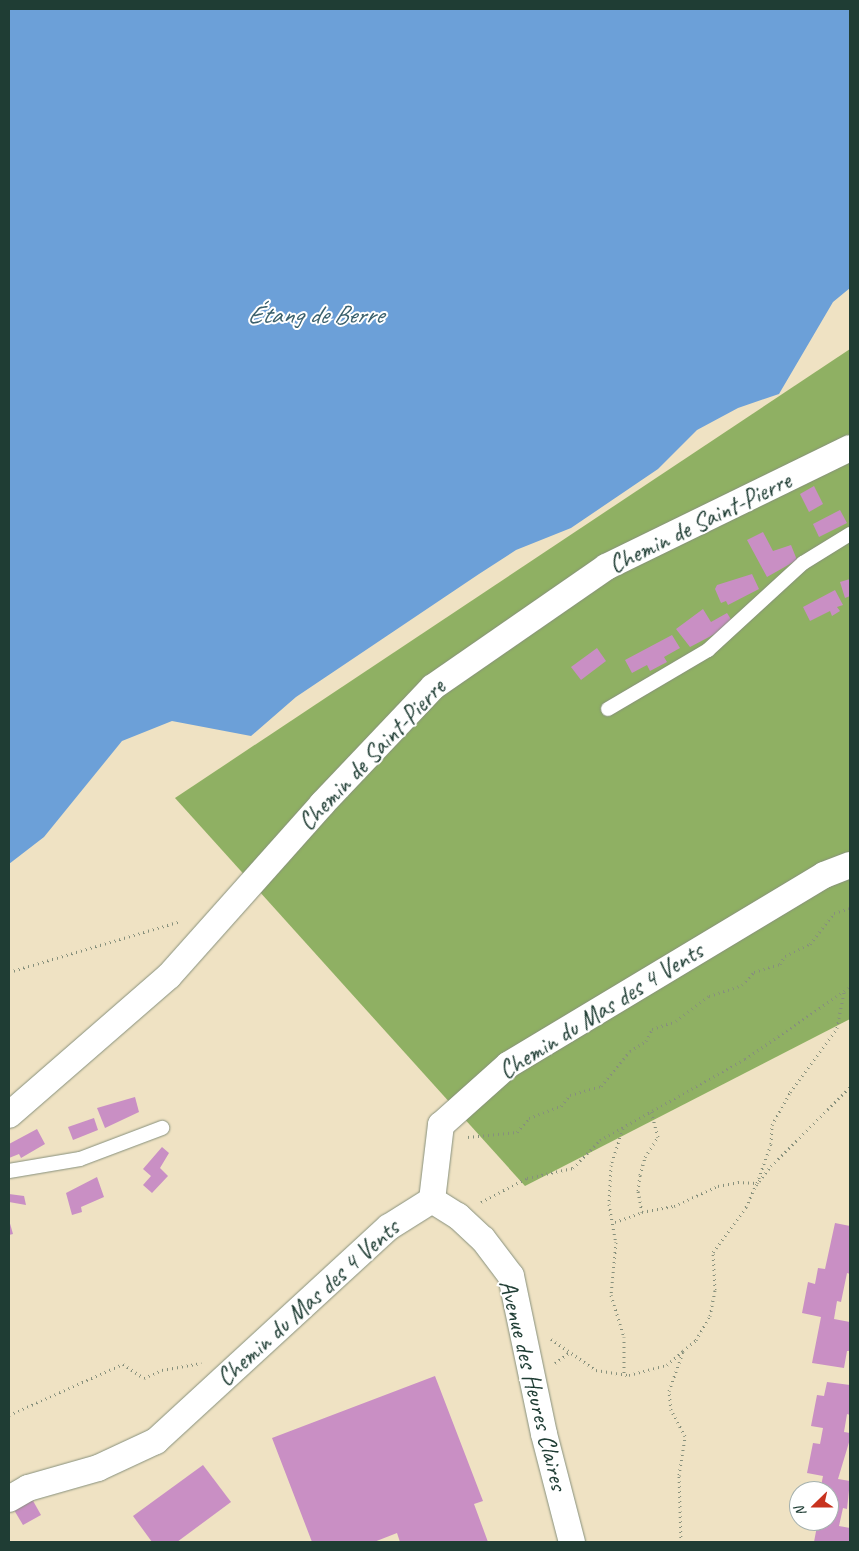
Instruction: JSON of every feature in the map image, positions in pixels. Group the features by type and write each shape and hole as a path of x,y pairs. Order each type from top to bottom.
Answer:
{"street":[{"name":"Chemin de Saint-Pierre","path":"9,1116 169,976 322,804 433,687 606,568 850,448"},
{"name":"Chemin du Mas des 4 Vents","path":"9,1499 28,1488 98,1468 156,1441 247,1354 389,1227 432,1200 441,1125 508,1065 824,875 850,865"},
{"name":"Avenue des Heures Claires","path":"432,1200 458,1216 483,1239 511,1276 544,1434 572,1542"}],"lane":[{"path":"608,709 708,650 804,563 850,534"},
{"path":"9,1171 80,1159 162,1128"}],"path":[{"path":"438,1138 517,1132 529,1118 561,1106 570,1095 601,1086 630,1051 646,1041 652,1029 676,1021 709,996 742,985 754,972 780,964 785,956 810,944 834,913 850,908"},
{"path":"9,972 184,920"},
{"path":"458,1216 527,1178 572,1168 600,1140 651,1111 688,1094 850,987"},
{"path":"521,1321 530,1323 565,1351 596,1370 624,1374 667,1365 696,1340 710,1316 715,1290 713,1252 746,1207 771,1144 772,1125 790,1092 837,1028 844,991"},
{"path":"614,1222 642,1212 674,1206 718,1186 738,1182 757,1183 850,1087"},
{"path":"642,1212 638,1191 640,1175 645,1157 658,1137 651,1111"},
{"path":"623,1127 609,1184 609,1204 614,1222 611,1295 624,1337 624,1374"},
{"path":"681,1542 679,1475 685,1436 671,1410 669,1391 683,1351"},
{"path":"9,1415 123,1364 144,1378 162,1370 247,1354"}],"green space":[{"path":"850,349 850,1019 525,1186 175,798"}],"water":[{"name":"Étang de Berre","path":"9,9 850,9 850,288 833,302 779,394 738,408 697,430 658,469 571,528 516,550 479,574 296,697 251,736 172,721 122,741 44,837 9,864"}],"building":[{"path":"814,486 823,504 809,512 800,494"},
{"path":"840,510 847,523 819,537 813,524"},
{"path":"763,532 773,551 791,545 797,560 767,577 747,540"},
{"path":"752,574 759,589 728,605 726,601 721,603 715,589 717,585"},
{"path":"850,579 850,596 845,598 840,582"},
{"path":"835,590 843,605 837,607 840,611 832,616 830,611 810,621 803,607"},
{"path":"703,609 711,622 727,613 734,624 690,647 676,629"},
{"path":"672,635 680,648 664,657 667,662 650,671 647,665 632,673 625,660"},
{"path":"597,648 606,661 581,680 571,667"},
{"path":"135,1097 139,1112 105,1128 97,1108"},
{"path":"94,1118 98,1130 73,1140 68,1127"},
{"path":"37,1129 45,1144 21,1158 19,1154 9,1158 9,1144"},
{"path":"162,1147 169,1153 160,1168 168,1176 152,1193 143,1185 151,1176 143,1169"},
{"path":"97,1177 104,1197 81,1207 82,1212 72,1215 66,1193"},
{"path":"9,1194 24,1196 26,1205 9,1202"},
{"path":"9,1220 13,1234 9,1235"},
{"path":"835,1223 850,1226 850,1274 847,1273 841,1302 837,1301 834,1319 850,1322 850,1351 847,1351 844,1368 812,1363 821,1317 802,1313 808,1282 815,1284 818,1268 825,1269"},
{"path":"435,1376 483,1501 474,1504 488,1542 400,1542 397,1533 374,1542 312,1542 272,1438"},
{"path":"827,1382 850,1385 850,1415 847,1414 844,1432 850,1433 850,1439 838,1479 850,1481 847,1509 843,1508 839,1526 839,1481 822,1481 823,1476 807,1473 813,1443 820,1444 823,1428 811,1426 817,1395 824,1396"},
{"path":"203,1465 231,1502 177,1542 152,1542 133,1516"},
{"path":"32,1499 41,1515 23,1525 14,1510"},
{"path":"839,1526 850,1528 850,1542 814,1542 816,1531 839,1531"}]}
